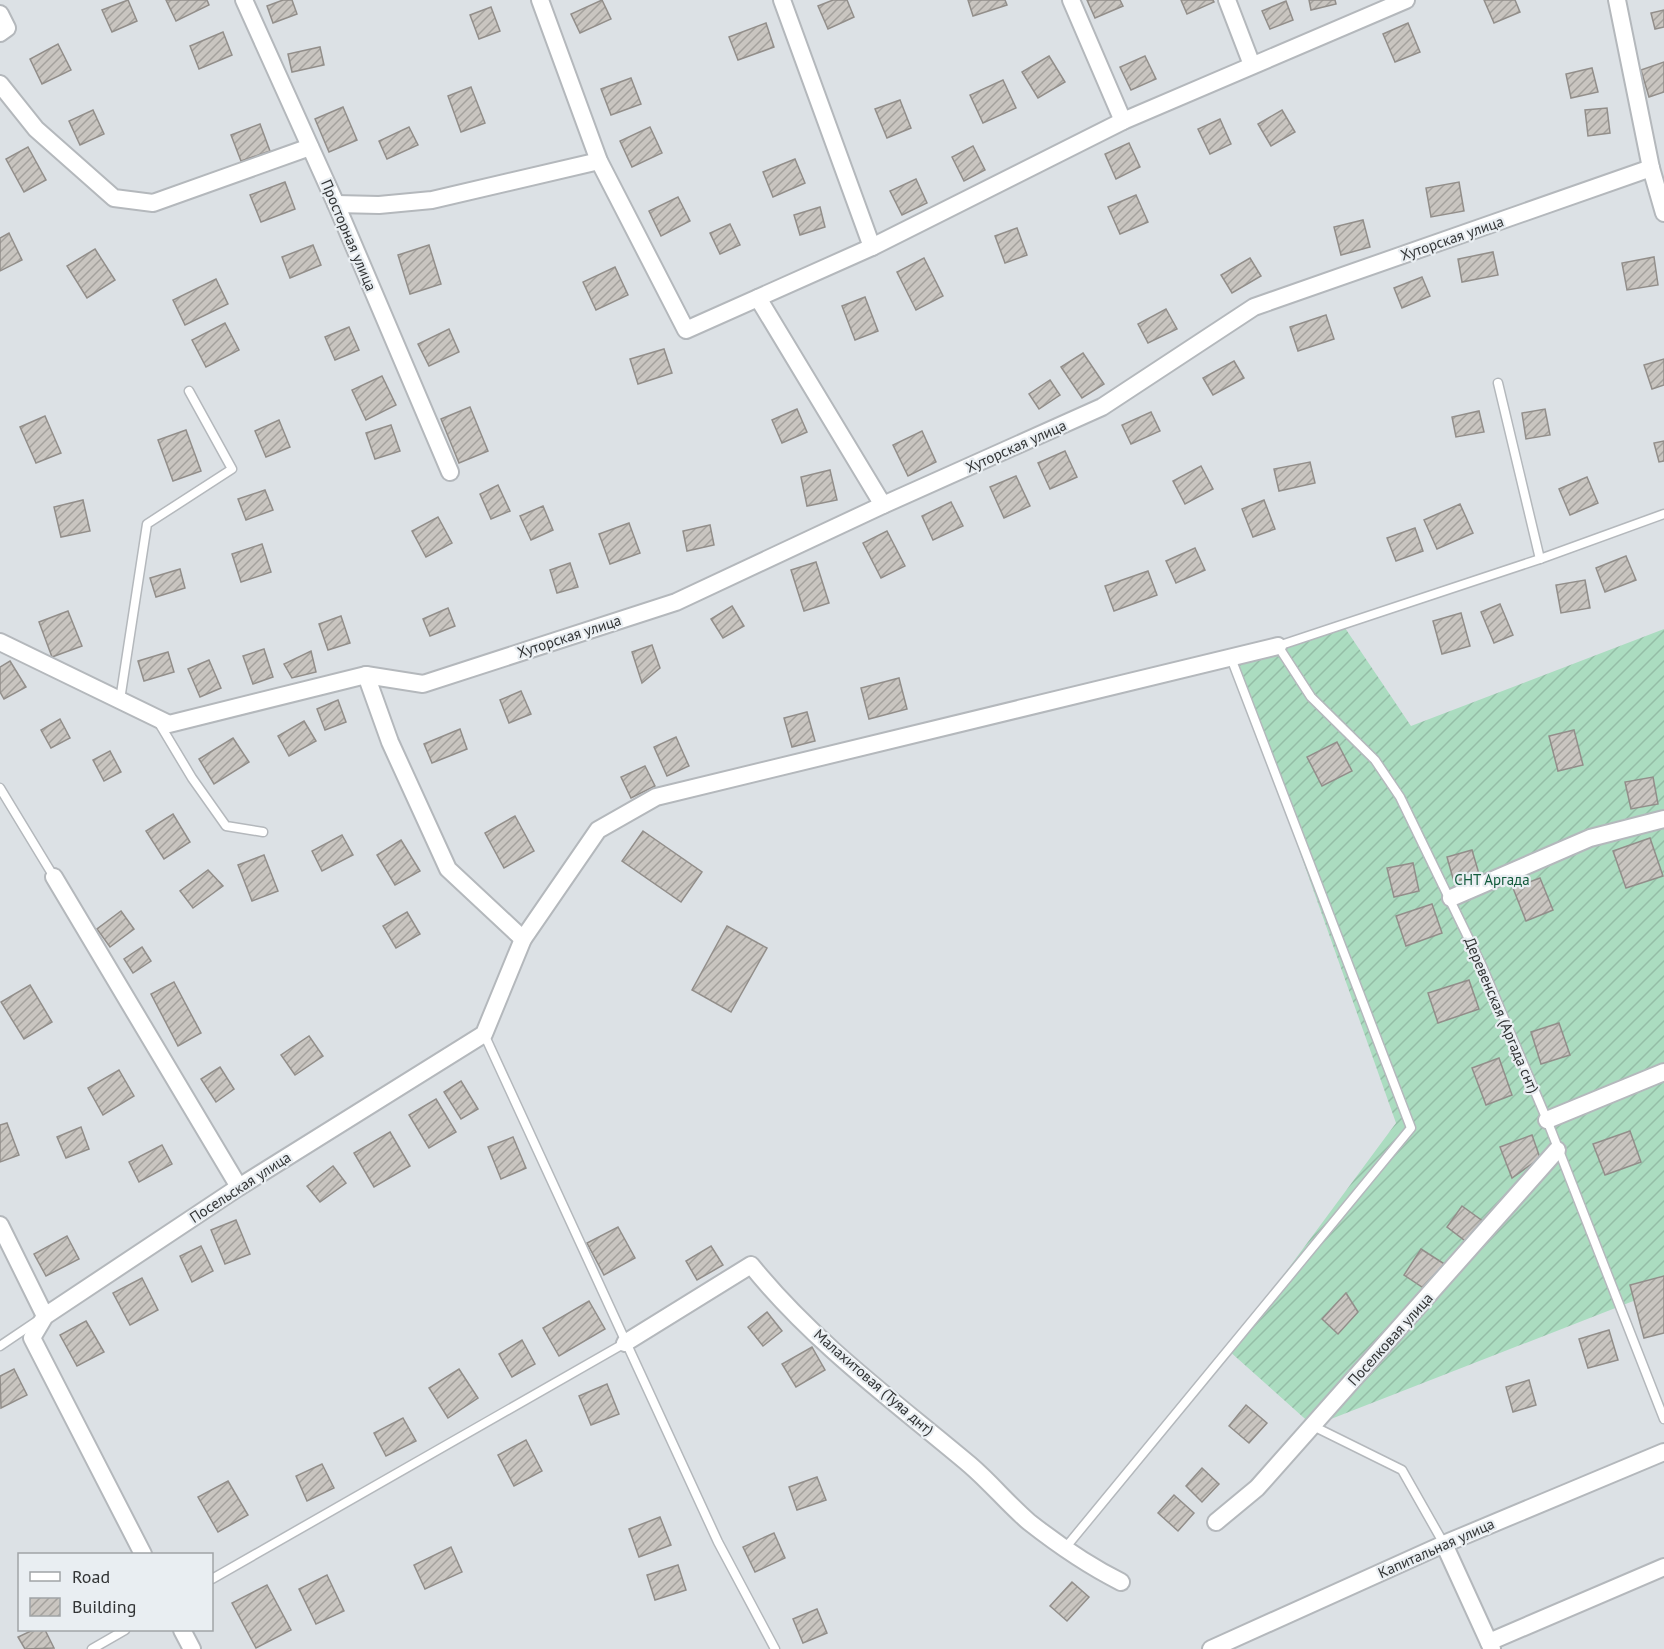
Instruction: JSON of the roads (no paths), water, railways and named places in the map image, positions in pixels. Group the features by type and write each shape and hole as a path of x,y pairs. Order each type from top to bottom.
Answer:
{"street":[{"name":"Просторная улица","path":"244,0 336,204 450,472"},
{"path":"540,0 599,161 686,330 872,247 1123,121 1406,0"},
{"path":"782,0 872,247"},
{"path":"1071,0 1123,121"},
{"path":"1227,0 1252,65"},
{"path":"1617,0 1651,168 1664,213"},
{"path":"0,14 7,28 0,33"},
{"path":"0,84 36,129 114,198 153,204 310,147"},
{"path":"336,204 379,205 432,200 599,161"},
{"name":"Хуторская улица","path":"366,675 423,684 676,602 883,505 1102,407 1254,307 1651,168"},
{"path":"758,298 883,505"},
{"path":"0,642 170,724 366,675 390,742 448,869 523,939"},
{"path":"484,1034 523,939 598,830 656,797 1278,646"},
{"path":"1450,898 1590,838 1664,819"},
{"path":"54,877 239,1187"},
{"name":"Посельская улица","path":"45,1316 239,1187 484,1034"},
{"path":"1547,1120 1664,1072"},
{"name":"Поселковая улица","path":"1216,1522 1257,1488 1557,1150"},
{"path":"0,1225 45,1316 32,1338 142,1553"},
{"name":"Малахитовая (Туяа днт)","path":"625,1343 751,1265 769,1288 844,1359 979,1473 1030,1522 1100,1572 1120,1582"},
{"name":"Капитальная улица","path":"1210,1649 1444,1544 1664,1452"},
{"path":"1444,1544 1490,1646 1664,1567"},
{"path":"183,1631 192,1649"}],"lane":[{"path":"1498,383 1540,559"},
{"path":"120,701 147,524 232,469 189,391"},
{"path":"1278,646 1540,559 1664,514"},
{"name":"Деревенская (Аргада снт)","path":"1278,646 1311,698 1374,760 1400,798 1450,898 1547,1120 1664,1419"},
{"path":"1066,1547 1411,1128 1231,658"},
{"path":"155,717 192,778 226,826 263,832"},
{"path":"0,788 54,877"},
{"path":"484,1034 718,1542 776,1649"},
{"name":"Посельская улица","path":"0,1346 45,1316"},
{"path":"213,1578 625,1343"},
{"path":"1313,1426 1402,1470 1444,1544"},
{"path":"92,1649 122,1631"}],"park label":[{"name":"СНТ Аргада","path":"1492,879"}]}
